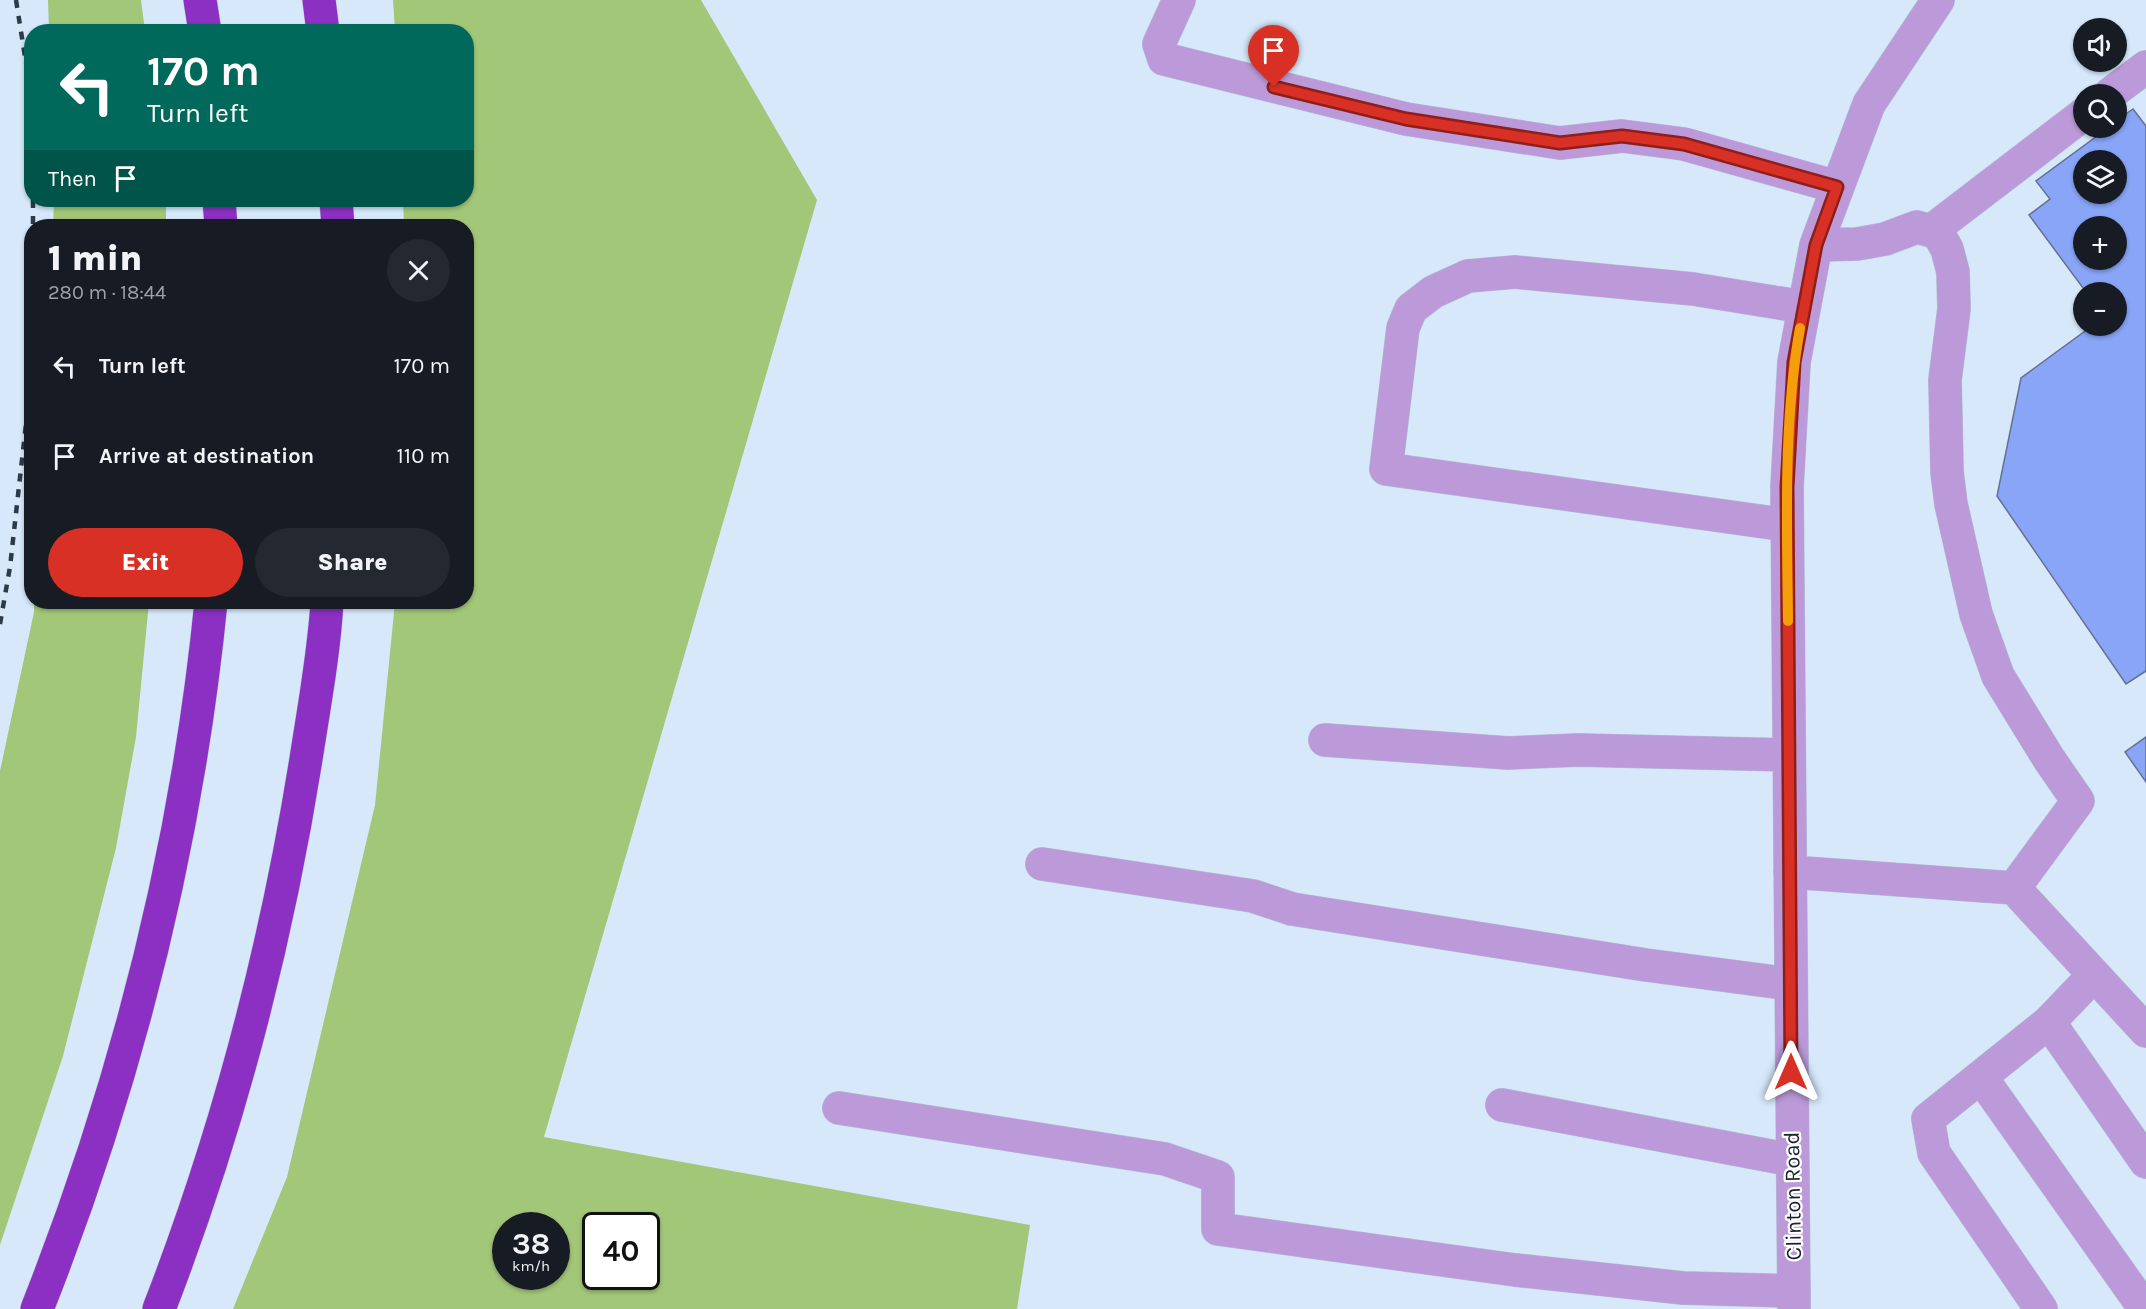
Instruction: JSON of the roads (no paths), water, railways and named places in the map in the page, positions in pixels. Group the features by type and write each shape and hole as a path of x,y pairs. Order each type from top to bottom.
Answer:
{"highway":[{"path":"200,0 204,24"},
{"path":"319,0 322,24"},
{"path":"37,1309 107,1112 136,1014 162,906 181,812 197,718 209,609"},
{"path":"159,1309 217,1147 267,960 297,815 326,609"}],"street":[{"path":"1179,0 1159,44 1164,59 1406,119 1560,143 1622,136 1684,144 1837,187"},
{"name":"Clinton Road","path":"1794,1300 1787,487 1794,362 1816,245 1869,104 1938,0"},
{"path":"2123,84 2146,67"},
{"path":"1931,231 2073,122"},
{"path":"1816,245 1857,244 1885,239 1917,226 1938,233 1947,249 1953,272 1954,309 1945,380 1947,472 1953,515 1976,614 1998,676 2078,801 2014,888"},
{"path":"1787,525 1386,469 1403,328 1411,309 1433,292 1468,276 1515,272 1594,278 1693,289 1804,307"},
{"path":"1324,740 1508,753 1578,750 1789,754"},
{"path":"1042,864 1253,896 1292,909 1646,965 1791,984"},
{"path":"1790,872 2014,888 2146,1031"},
{"path":"2041,1309 1934,1153 1928,1119 2049,1022 2094,975"},
{"path":"2049,1022 2146,1162"},
{"path":"1981,1077 2145,1309"},
{"path":"1502,1105 1792,1160"},
{"path":"839,1108 1165,1159 1218,1177 1218,1229 1515,1270 1794,1300"}],"railway":[{"path":"16,0 24,50"},
{"path":"33,207 33,219"},
{"path":"0,624 10,567 24,442"}]}
